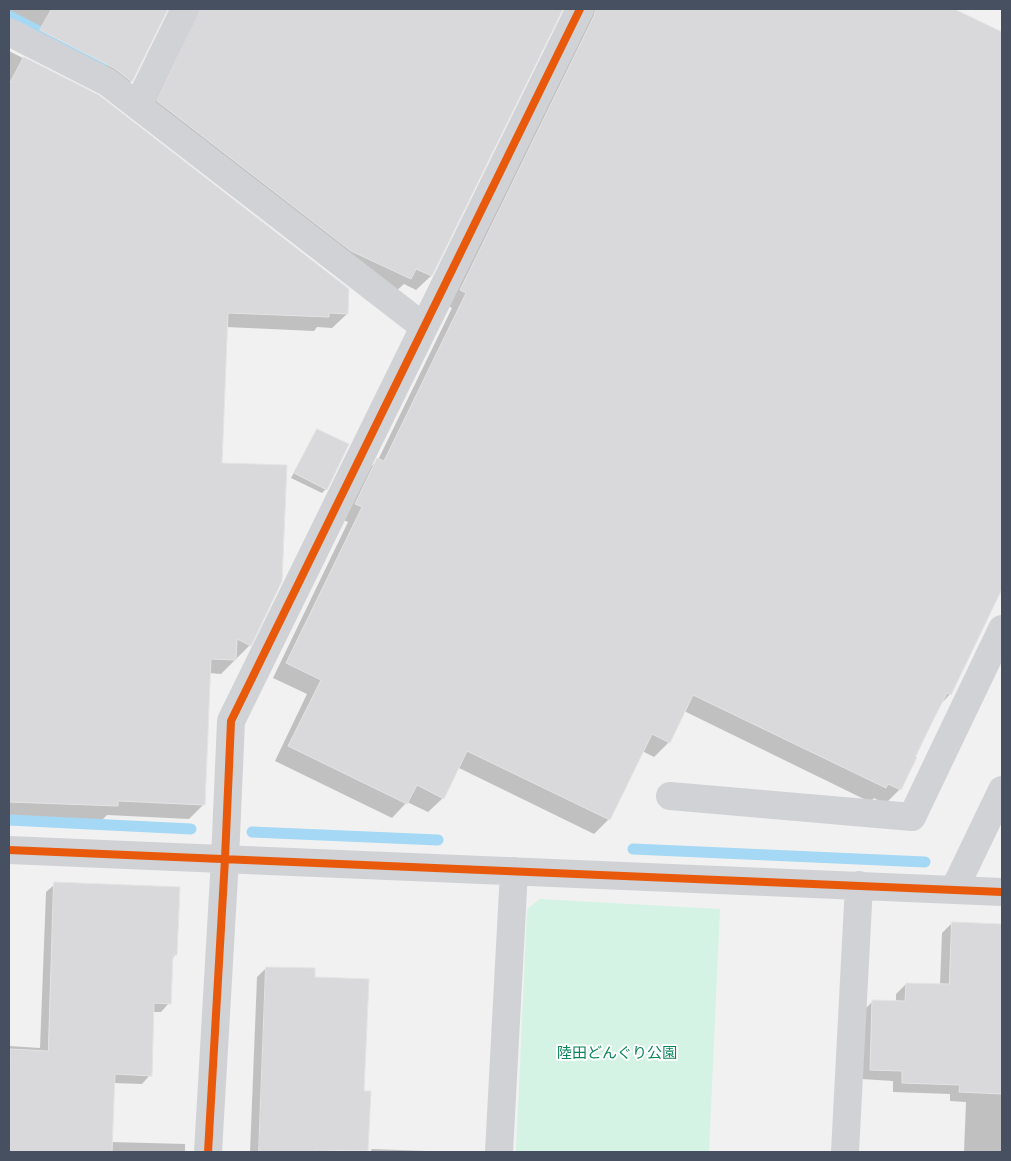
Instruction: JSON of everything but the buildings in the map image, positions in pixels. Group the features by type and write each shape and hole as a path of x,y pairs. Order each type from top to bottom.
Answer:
{"street":[{"path":"138,106 185,9"},
{"path":"208,1152 225,859 230,721 580,9"},
{"path":"9,32 107,82 424,327"},
{"path":"670,796 912,817 1002,629"},
{"path":"954,890 1002,790"},
{"path":"9,850 1002,892"},
{"path":"499,1152 514,871"},
{"path":"845,1152 859,885"}],"green space":[{"name":"陸田どんぐり公園","path":"540,899 720,909 709,1152 516,1152 527,909"}],"waterway":[{"path":"9,16 102,64"},
{"path":"9,820 191,829"},
{"path":"252,832 438,840"},
{"path":"633,849 925,862"}],"cycle path":[{"path":"208,1152 231,721 580,9"},
{"path":"9,850 1002,892"}]}
